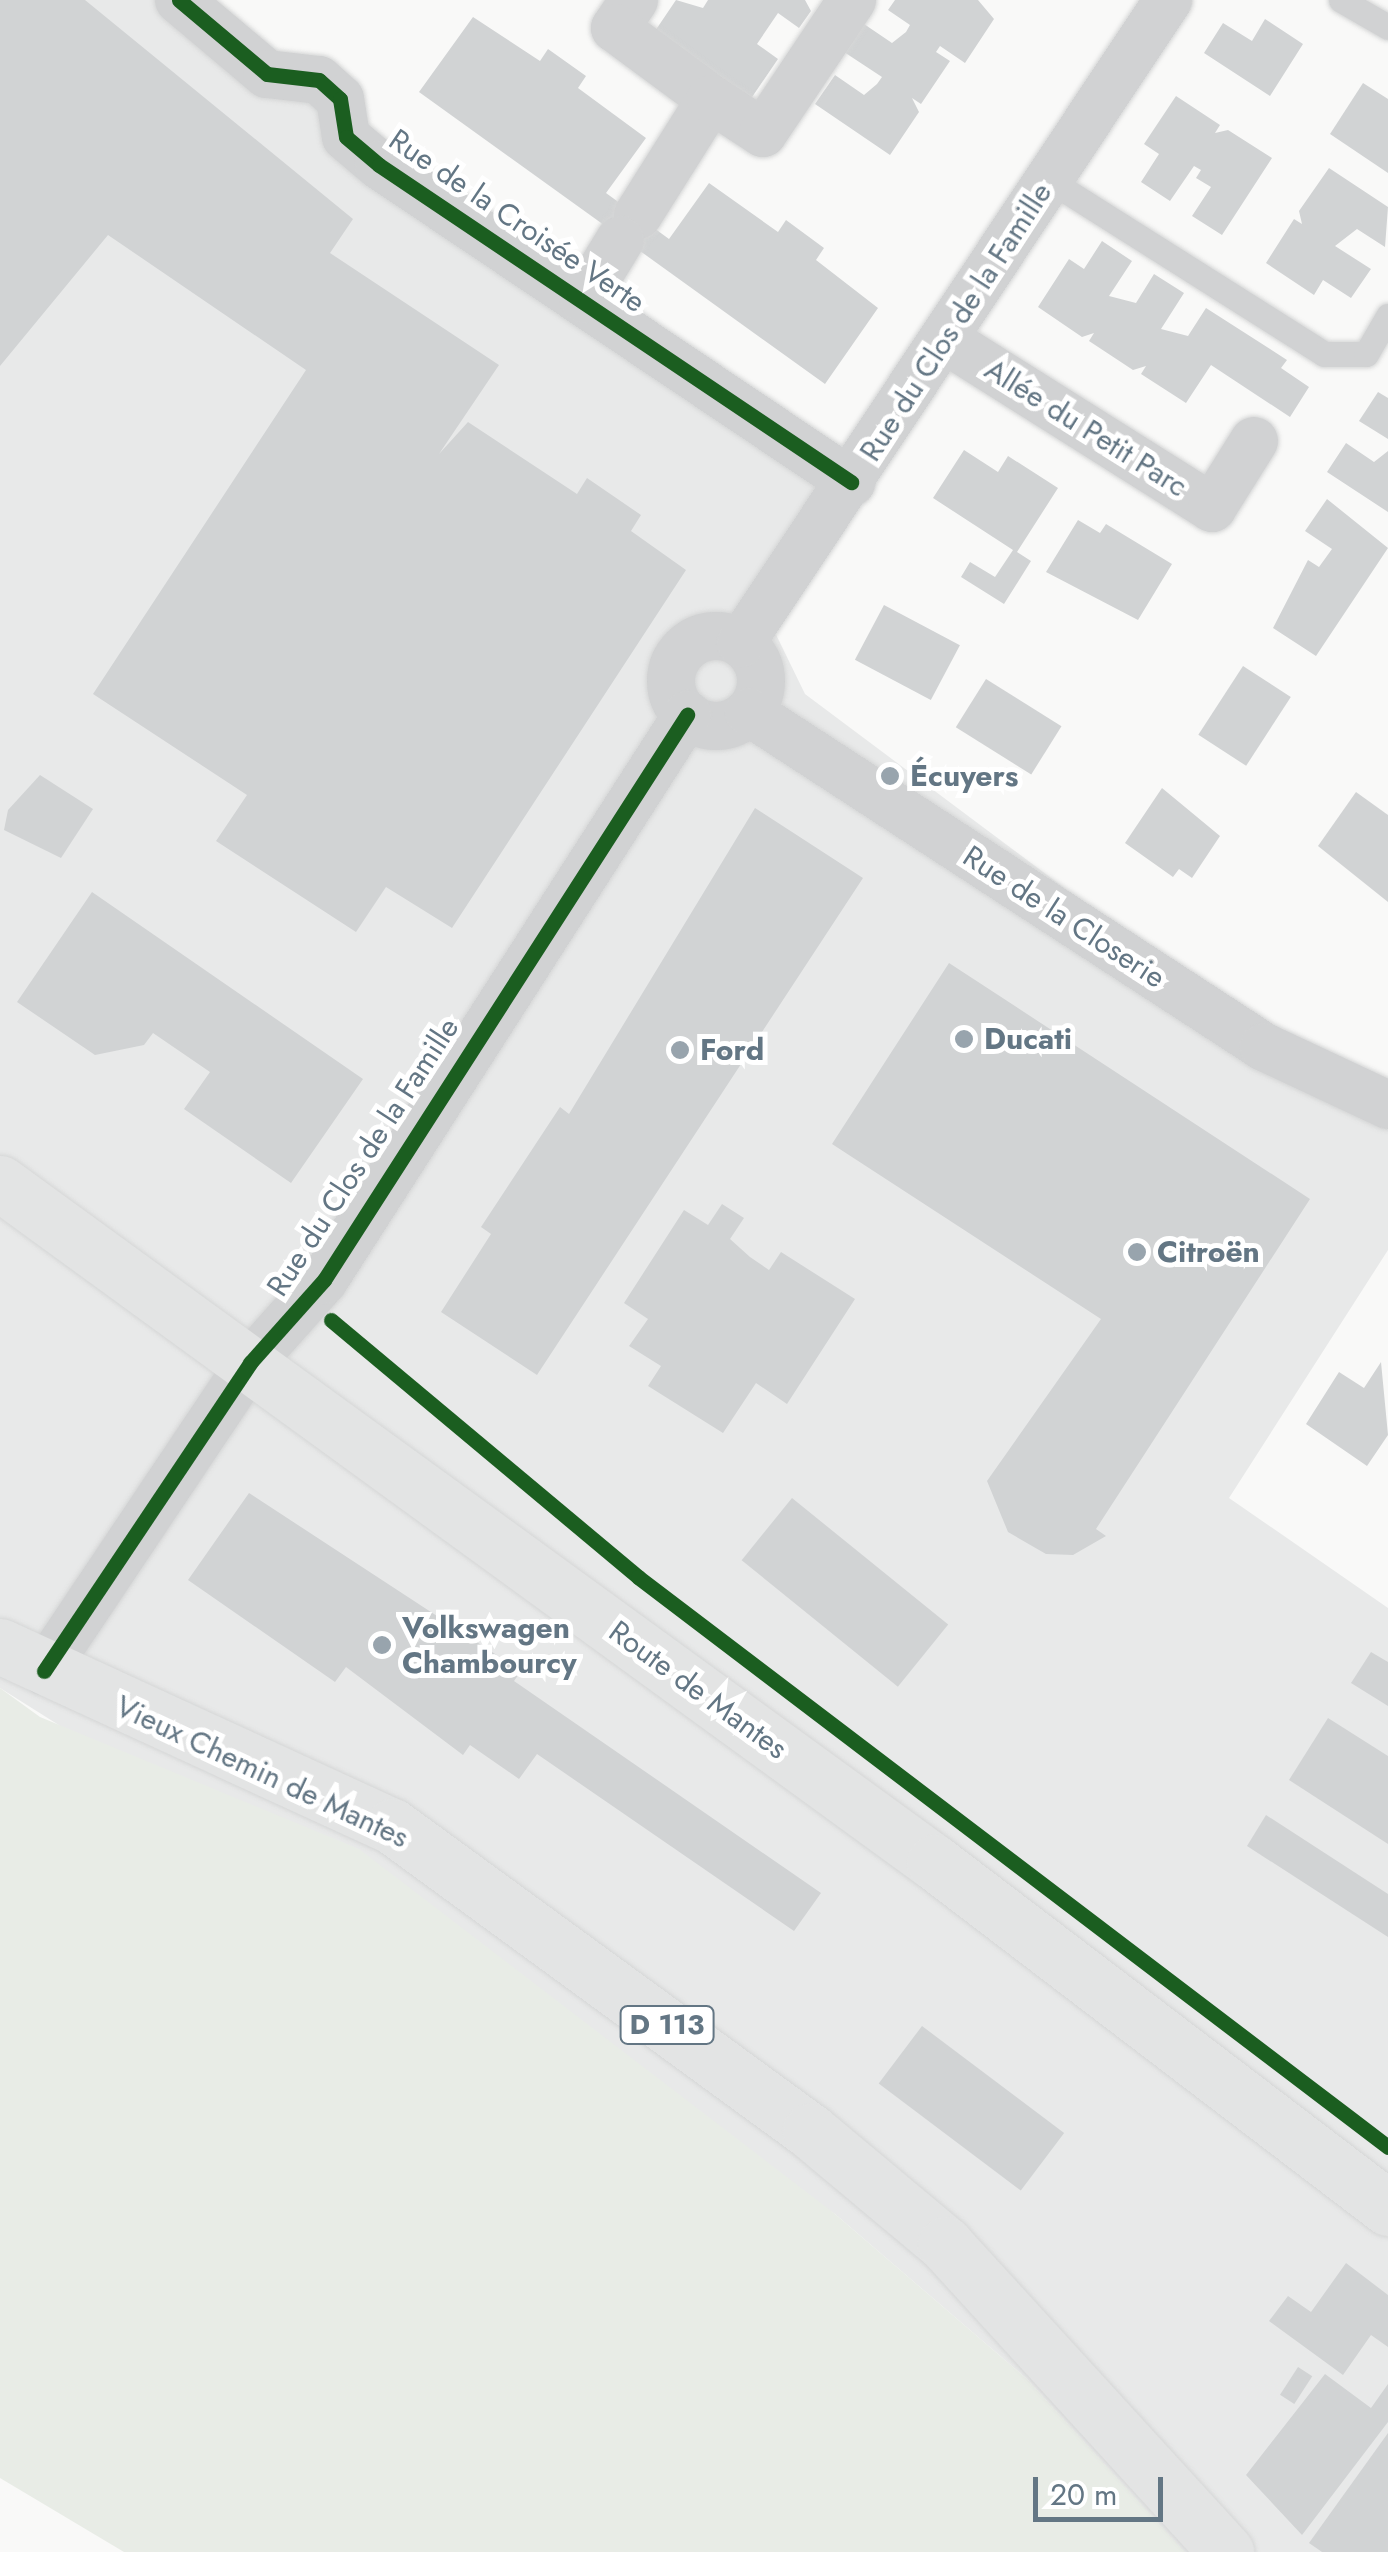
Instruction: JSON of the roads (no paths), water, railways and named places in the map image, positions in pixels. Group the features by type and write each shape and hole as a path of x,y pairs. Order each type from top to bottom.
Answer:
{"main road":[{"name":"Route de Mantes","path":"0,1183 934,1862 1388,2208"},
{"name":"Vieux Chemin de Mantes","path":"22,1659 392,1826 780,2108 944,2244 1226,2552"}],"street":[{"name":"Rue de la Croisée Verte","path":"178,0 268,74 319,80 340,99 346,137 368,156 851,482"},
{"path":"634,0 615,28 763,133 852,0"},
{"name":"Rue du Clos de la Famille","path":"741,643 1168,0"},
{"path":"584,299 710,99"},
{"name":"Allée du Petit Parc","path":"944,339 1212,508 1254,442"},
{"path":"712,636 741,643 761,676 749,712 712,726 687,715 672,690 676,660 712,636"},
{"name":"Rue de la Closerie","path":"749,712 1264,1047 1388,1104"},
{"name":"Rue du Clos de la Famille","path":"22,1659 250,1363 324,1280 687,715"}],"lane":[{"path":"1340,0 1388,27"},
{"path":"1049,180 1324,354 1366,354 1388,316"}],"place":[{"name":"Écuyers","path":"890,776"},
{"name":"Ducati","path":"964,1039"},
{"name":"Ford","path":"680,1050"},
{"name":"Citroën","path":"1137,1252"},
{"name":"Volkswagen Chambourcy","path":"382,1645"}]}
